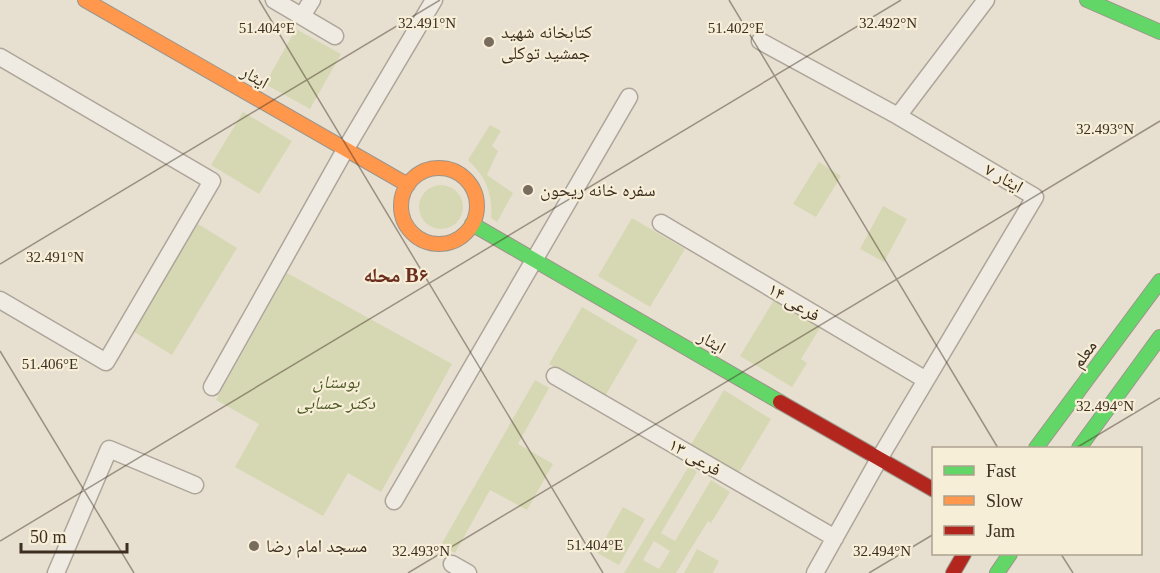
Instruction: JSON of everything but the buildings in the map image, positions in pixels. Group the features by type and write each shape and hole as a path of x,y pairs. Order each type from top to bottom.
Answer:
{"street":[{"name":"ایثار","path":"85,0 408,185"},
{"path":"274,0 335,36"},
{"path":"302,16 312,0"},
{"path":"212,387 345,150 434,0"},
{"path":"760,41 898,116 987,0"},
{"path":"1087,0 1160,32"},
{"path":"1135,7 1160,27"},
{"path":"0,57 212,182 106,362 0,300"},
{"path":"394,501 628,97"},
{"name":"ایثار ۷","path":"815,573 879,459 1035,196 898,116"},
{"path":"440,168 453,170 462,175 475,193 476,214 472,224 465,234 443,244 431,243 419,238 404,220 401,208 408,185 416,176 428,170 440,168"},
{"name":"ایثار","path":"472,224 932,489"},
{"name":"فرعی ۱۴","path":"661,224 926,380"},
{"name":"معلم","path":"1037,447 1160,281"},
{"path":"1080,447 1160,337"},
{"name":"فرعی ۱۳","path":"555,376 835,538"},
{"path":"56,573 109,449 195,486"},
{"path":"953,573 963,555"},
{"path":"997,573 1009,555"},
{"path":"452,564 468,573"}],"green space":[{"path":"296,29 341,54 310,109 265,84"},
{"path":"243,112 292,141 259,194 211,165"},
{"path":"490,125 501,131 492,146 498,151 487,175 513,193 497,222 491,218 491,201 484,179 468,160"},
{"path":"819,162 841,176 816,217 793,204"},
{"path":"441,185 456,192 463,207 456,222 441,229 426,222 419,207 426,192"},
{"path":"883,206 907,219 884,262 860,249"},
{"path":"632,218 685,249 650,307 598,276"},
{"path":"198,224 237,248 172,355 133,331"},
{"name":"بوستان دکتر حسابی","path":"287,273 452,364 381,492 348,473 323,516 235,467 259,424 216,400"},
{"path":"774,300 820,328 801,359 807,363 792,387 740,356"},
{"path":"582,307 638,340 605,396 549,364"},
{"path":"535,380 549,388 518,444 553,464 527,510 490,490 455,553 441,545"},
{"path":"724,390 771,419 738,474 690,446"},
{"path":"689,466 697,472 661,533 675,541 711,480 730,492 711,523 708,521 676,573 624,573","holes":["654,541 670,551 659,569 643,560"]},
{"path":"623,507 645,519 619,565 597,553"},
{"path":"697,549 719,561 713,573 684,573"}],"traffic: fast":[{"path":"1087,0 1160,32"},
{"path":"472,224 780,402"},
{"path":"1037,447 1160,281"},
{"path":"1080,447 1160,337"},
{"path":"997,573 1009,555"}],"traffic: slow":[{"path":"85,0 408,185"},
{"path":"439,168 453,171 466,179 474,192 477,206 474,220 466,233 453,241 439,244 425,241 412,233 404,220 401,206 404,192 412,179 425,171 439,168"}],"traffic: jam":[{"path":"780,402 932,489"},
{"path":"953,573 963,555"}],"place":[{"name":"کتابخانه شهید جمشید توکلی","path":"489,42"},
{"name":"سفره خانه ریحون","path":"528,190"},
{"name":"مسجد امام رضا","path":"254,546"}],"district":[{"name":"محله B۶","path":"396,275"}]}
